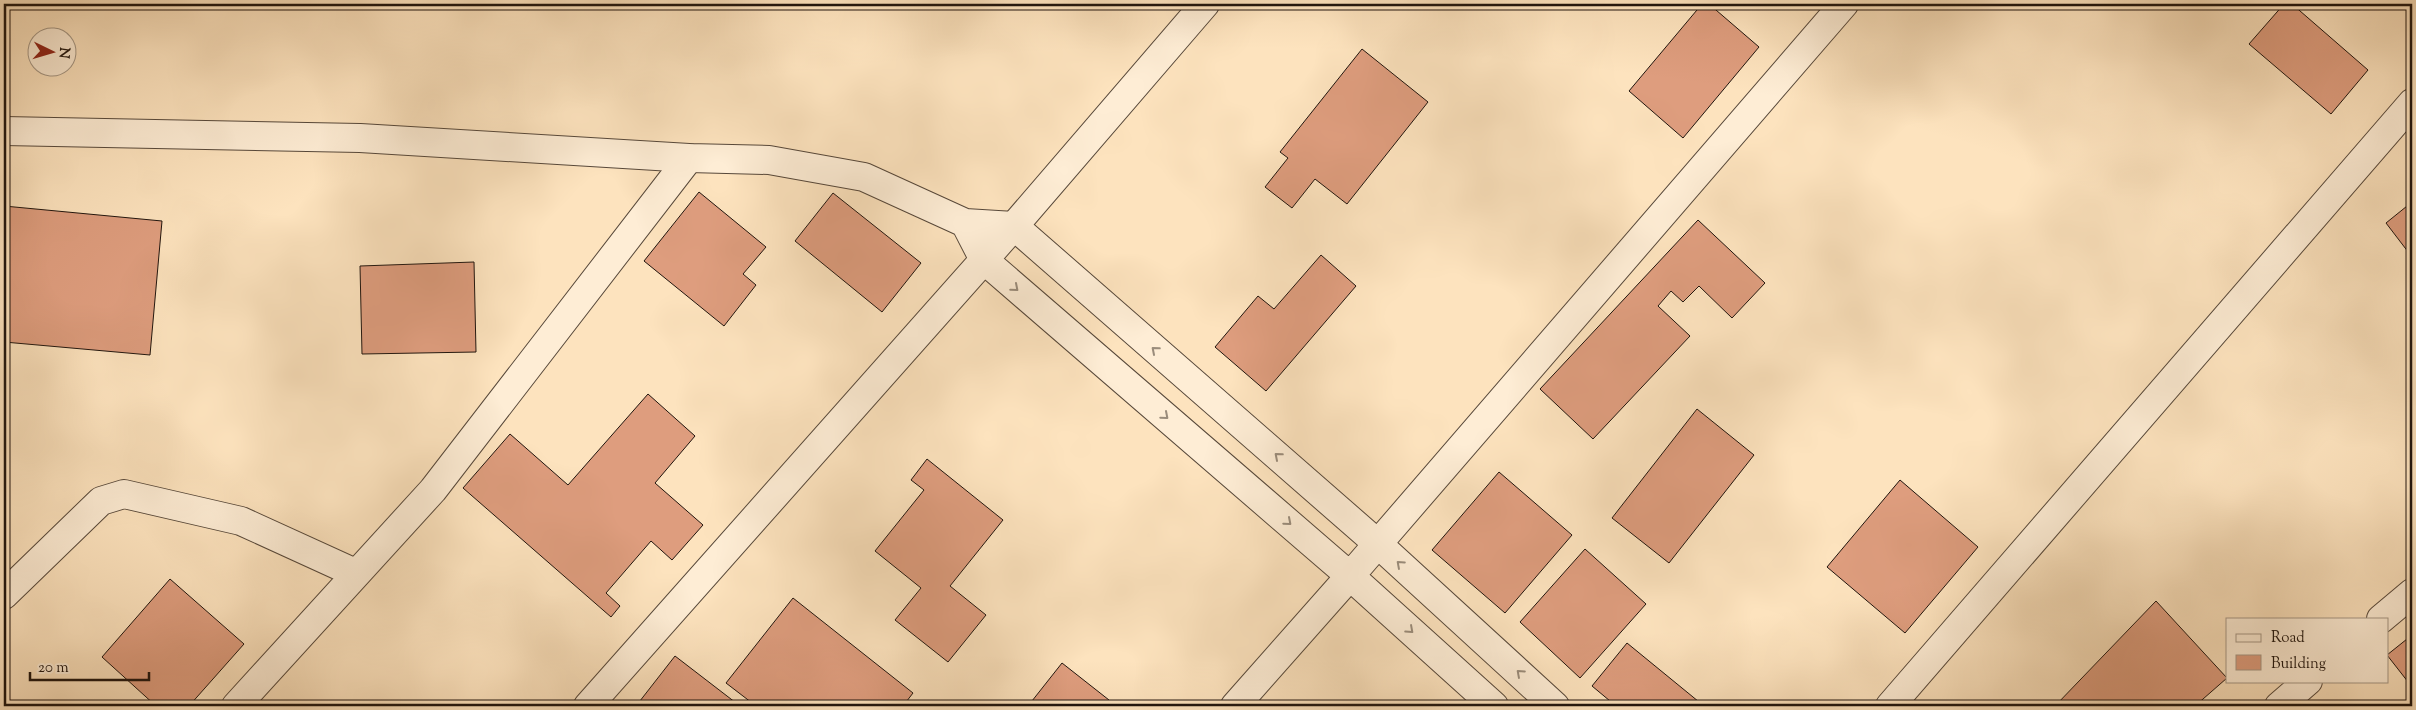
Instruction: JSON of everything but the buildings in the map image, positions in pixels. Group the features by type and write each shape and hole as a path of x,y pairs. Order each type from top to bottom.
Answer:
{"street":[{"path":"588,706 1014,226 1205,4"},
{"path":"1235,706 1378,544 1844,4"},
{"path":"1890,706 2412,103"},
{"path":"4,131 360,138 689,158 769,160 864,177 965,222 1014,226 1378,544 1556,706"},
{"path":"236,706 355,573 433,490 689,158"},
{"path":"965,222 984,260 1350,576 1494,706"},
{"path":"4,595 101,501 124,494 241,522 355,573"},
{"path":"2383,618 2412,592"},
{"path":"2279,706 2307,682"}]}
